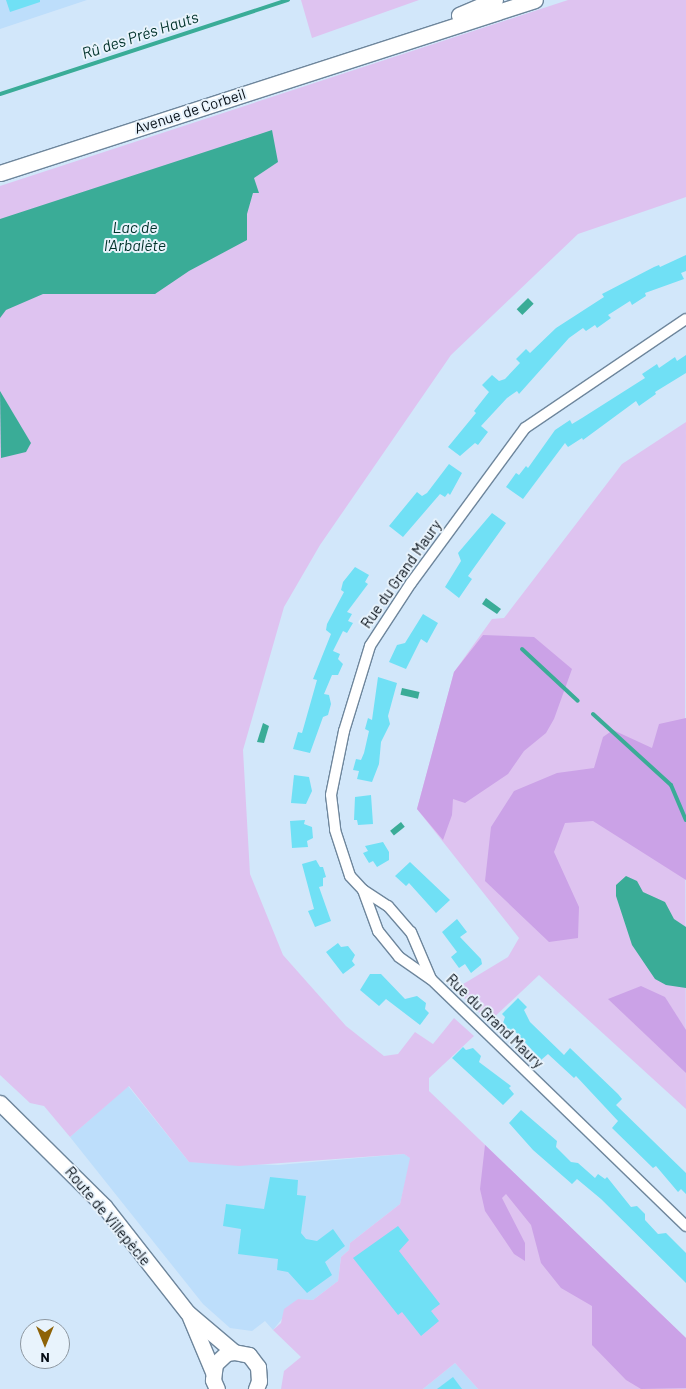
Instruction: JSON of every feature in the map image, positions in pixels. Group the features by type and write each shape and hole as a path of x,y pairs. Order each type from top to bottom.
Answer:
{"main road":[{"name":"Avenue de Corbeil","path":"380,48 495,0"},
{"name":"Avenue de Corbeil","path":"0,173 380,48 535,0"},
{"name":"Route de Villepècle","path":"0,1102 104,1206 188,1313 234,1352 242,1352 255,1360 259,1386"},
{"name":"Route de Villepècle","path":"188,1313 213,1372 217,1389"},
{"path":"213,1372 220,1358 234,1352"}],"street":[{"name":"Rue du Grand Maury","path":"686,319 525,428 411,583 370,646 344,731 331,796 341,851 350,876 363,890 388,906 411,932 431,979 686,1226"},
{"path":"363,890 378,931 399,957 431,979"}],"shaded area":[{"path":"0,0 87,0 0,29"},
{"path":"301,0 419,0 312,38"},
{"path":"568,0 686,0 686,197 578,234 451,355 320,545 284,607 243,750 250,874 283,955 346,1026 384,1056 398,1054 415,1032 433,1044 454,1018 474,1036 429,1078 429,1091 686,1338 686,1389 478,1389 455,1363 423,1389 281,1389 284,1371 301,1357 273,1330 281,1323 284,1309 298,1299 313,1300 338,1281 341,1257 349,1250 350,1243 400,1204 410,1158 404,1154 239,1166 189,1162 129,1086 70,1137 44,1106 30,1103 0,1075 0,186"},
{"path":"686,422 686,1109 539,975 489,1022 455,989 508,957 519,938 417,809 454,672 492,619 504,618 622,464"},
{"path":"483,635 534,637 572,669 554,719 546,733 524,751 508,774 465,803 453,799 452,815 443,840 417,809 454,672"},
{"path":"686,718 686,880 593,821 565,823 554,852 579,907 578,938 549,942 485,881 491,827 514,791 557,773 594,768 603,737 613,730 652,748 659,724"},
{"path":"641,986 665,997 686,1030 686,1073 608,999"},
{"path":"128,1086 189,1162 278,1165 404,1154 411,1158 400,1204 350,1243 349,1250 341,1257 338,1281 313,1300 298,1299 273,1330 265,1321 252,1331 230,1328 203,1304 70,1137"},
{"path":"485,1145 686,1338 686,1388 641,1389 626,1380 592,1345 592,1306 561,1288 541,1263 531,1225 506,1194 502,1198 525,1243 525,1261 514,1254 485,1211 480,1189"},
{"path":"455,1363 478,1389 423,1389"}],"water":[{"name":"Lac de l'Arbalète","path":"272,130 278,162 254,178 259,193 253,193 247,214 247,240 189,271 155,294 43,294 6,310 0,318 0,219"},
{"path":"528,298 534,304 522,315 517,309"},
{"path":"0,391 31,443 26,452 1,458"},
{"path":"486,598 501,609 497,614 482,604"},
{"path":"402,688 420,692 418,699 400,695"},
{"path":"263,723 269,726 264,743 257,742"},
{"path":"401,822 405,827 394,835 390,831"},
{"path":"626,876 637,881 643,892 665,902 674,919 686,927 686,988 666,985 655,979 632,945 616,896 616,885"}],"building":[{"path":"6,0 40,0 40,2 10,12"},
{"path":"686,255 686,271 681,273 684,279 645,293 646,296 632,305 630,301 608,315 611,318 597,328 595,325 586,331 583,328 569,338 519,394 517,391 507,398 481,426 488,432 478,445 475,443 460,456 448,447 476,413 474,411 489,392 482,385 492,375 499,381 505,379 520,363 516,359 526,349 530,353 556,328 604,297 602,294 654,267 659,265 660,267"},
{"path":"686,355 686,373 655,392 656,394 639,406 636,401 583,440 582,438 568,447 565,443 523,499 506,487 516,473 519,475 526,466 528,468 555,430 570,420 572,424 645,378 642,374 657,364 659,368 675,357 677,361"},
{"path":"449,464 462,473 450,495 448,493 445,497 440,494 403,537 389,526 417,492 422,496 427,493"},
{"path":"492,513 506,523 468,576 472,579 459,598 445,587 461,561 458,553"},
{"path":"355,567 369,575 365,582 368,584 347,612 352,614 348,621 353,623 347,633 343,631 333,651 340,654 338,659 343,664 338,675 332,675 324,694 329,695 331,704 328,715 323,717 310,753 293,749 298,732 302,733 317,680 313,679 331,634 326,630 327,624 344,592 341,590 343,582"},
{"path":"423,614 438,623 427,643 421,639 406,669 389,662 397,645 405,643"},
{"path":"378,677 397,683 388,716 390,724 381,742 379,764 372,782 357,779 359,771 353,770 356,759 361,760 364,753 369,731 365,729 368,718 372,720"},
{"path":"294,775 309,777 312,791 306,804 291,803"},
{"path":"371,795 373,824 358,825 357,820 354,820 355,797"},
{"path":"305,820 304,824 312,827 313,838 307,841 308,847 292,848 290,821"},
{"path":"383,842 389,852 389,860 377,867 373,861 369,863 363,853 368,851 365,846"},
{"path":"316,860 320,867 323,867 326,877 323,878 323,886 319,887 331,921 315,927 308,911 314,909 302,864"},
{"path":"410,862 450,900 436,913 409,883 406,886 395,876"},
{"path":"457,919 467,932 460,937 481,959 482,964 471,973 465,964 459,968 451,957 457,952 442,932"},
{"path":"338,943 341,947 348,946 355,955 352,961 355,965 343,974 326,952"},
{"path":"370,974 381,974 405,999 417,996 426,1003 425,1009 429,1013 420,1025 386,999 379,1006 360,990"},
{"path":"518,998 527,1007 524,1010 530,1022 564,1055 570,1048 618,1094 622,1099 616,1105 686,1173 686,1194 681,1189 678,1192 656,1166 653,1168 612,1128 618,1121 576,1076 574,1078 548,1054 541,1060 513,1029 510,1031 503,1023 505,1017 502,1014"},
{"path":"463,1047 466,1050 473,1048 481,1056 479,1062 511,1086 509,1088 514,1094 503,1105 452,1058"},
{"path":"521,1110 557,1141 556,1147 571,1162 578,1163 595,1178 598,1174 605,1179 607,1177 631,1207 637,1206 645,1214 645,1220 658,1234 666,1233 686,1253 686,1283 601,1199 577,1179 572,1184 533,1150 509,1123"},
{"path":"270,1177 298,1180 297,1195 306,1196 301,1233 306,1239 317,1241 333,1229 345,1246 325,1262 332,1275 307,1293 288,1272 277,1270 278,1259 238,1254 241,1229 223,1226 226,1204 264,1209"},
{"path":"398,1226 409,1240 399,1251 440,1304 431,1311 439,1321 421,1336 402,1312 398,1315 353,1258"},
{"path":"453,1377 462,1389 437,1389"}],"waterway":[{"name":"Rû des Prés Hauts","path":"0,94 288,0"},
{"name":"Rû des Prés Hauts","path":"522,649 578,701"},
{"name":"Rû des Prés Hauts","path":"593,714 671,785 686,820"}]}
